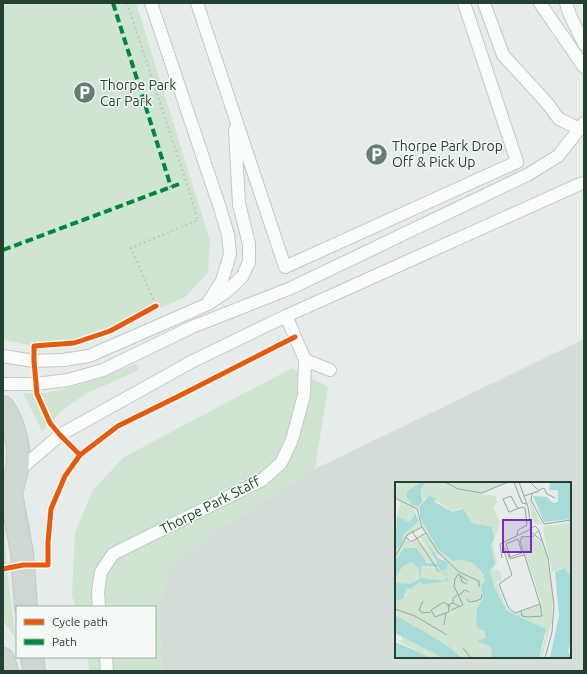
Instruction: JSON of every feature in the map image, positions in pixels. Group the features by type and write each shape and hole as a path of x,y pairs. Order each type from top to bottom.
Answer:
{"main road":[{"path":"3,407 15,432 18,452 17,472 7,499 22,553 26,606"},
{"path":"32,658 34,671"},
{"path":"3,659 8,671"}],"lane":[{"path":"151,3 228,235 230,254 222,281 192,327"},
{"path":"197,3 285,267 517,162 464,3"},
{"path":"3,384 36,384 68,380 103,370 192,327 291,288 529,174 558,156 582,126 559,120 537,92 503,56 484,3"},
{"path":"530,3 568,42"},
{"path":"540,3 584,67"},
{"path":"546,3 552,20"},
{"path":"562,3 570,15"},
{"path":"566,3 584,44"},
{"path":"3,356 34,361 63,360 89,356 208,304 226,292 242,278 249,262 249,244 239,204 234,114"},
{"path":"17,472 60,435 193,361 286,316 584,183"},
{"path":"286,316 305,360 330,370"},
{"name":"Thorpe Park Staff","path":"99,606 98,592 101,572 113,554 262,480 281,463 292,440 304,394 305,360"},
{"path":"106,658 107,671"}],"path":[{"path":"127,3 182,167 198,220 131,248 156,306"},
{"path":"72,447 80,455"}],"shaded area":[{"path":"584,339 584,671 162,671 159,610 166,574 210,535 315,469"}],"green space":[{"name":"Thorpe Park Car Park","path":"3,3 136,3 210,241 208,273 185,297 110,331 74,343 34,346 3,340"},
{"path":"136,364 139,370 87,393 61,411 42,431 23,393 46,393 79,385"},
{"path":"292,368 328,387 315,469 210,535 166,574 159,610 162,671 90,671 87,658 156,658 156,606 75,606 72,595 75,532 93,490 124,457"},
{"path":"5,528 7,570 16,639 3,620 3,529"}],"marked path":[{"path":"113,3 171,187"},
{"path":"3,250 179,184"}],"cycle path":[{"path":"80,455 50,423 37,394 34,346 74,343 110,331 156,306"},
{"path":"3,569 23,565 48,565 48,542 51,509 65,476 80,455 118,426 295,337"}],"place":[{"name":"Thorpe Park Car Park","path":"84,93"},
{"name":"Thorpe Park Drop Off & Pick Up","path":"377,154"}]}
